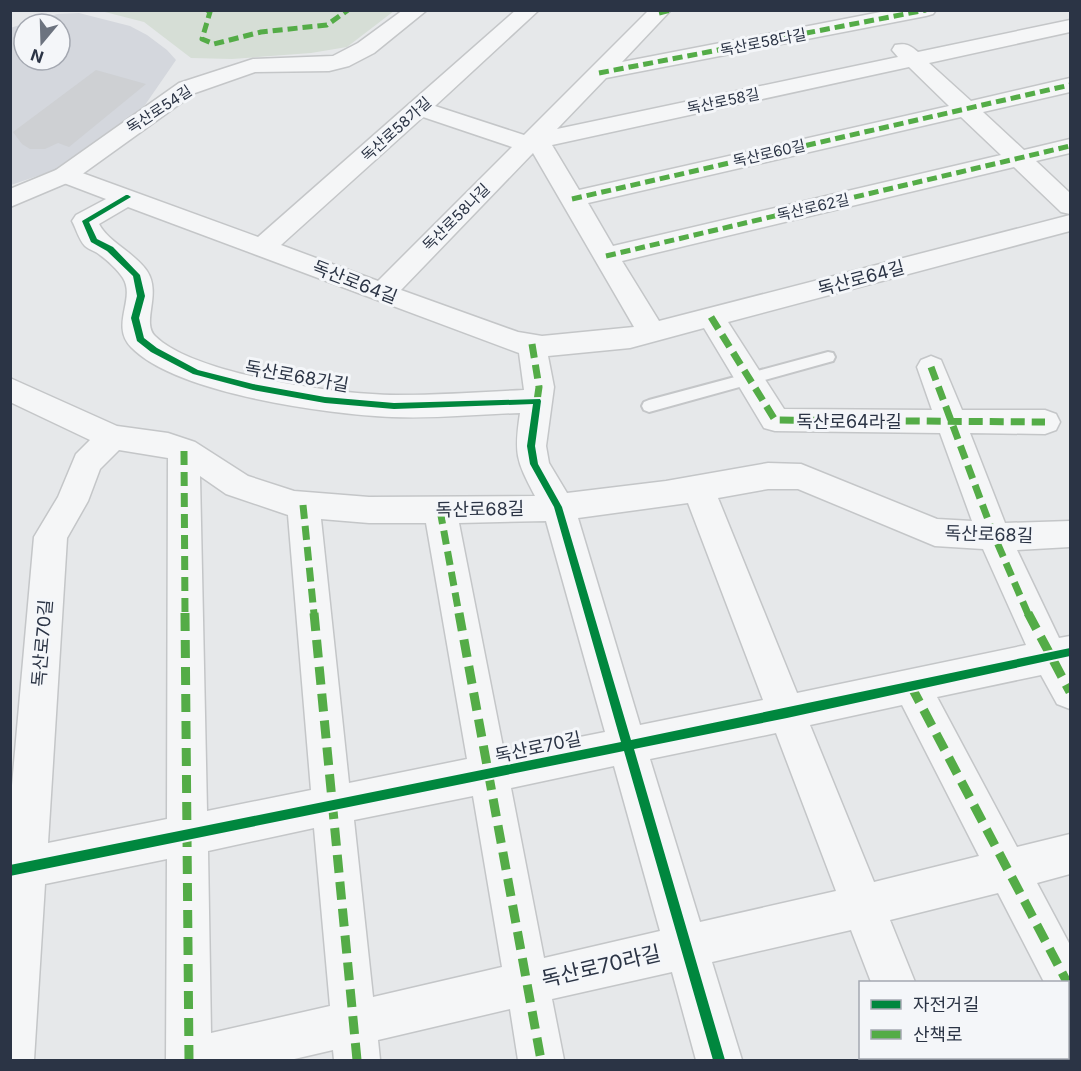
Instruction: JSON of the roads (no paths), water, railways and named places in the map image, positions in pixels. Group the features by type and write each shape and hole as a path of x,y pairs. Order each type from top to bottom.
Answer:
{"street":[{"name":"독산로54길","path":"10,199 65,175 187,88 253,66 329,64 341,61 366,48 417,10"},
{"name":"독산로58가길","path":"263,247 530,10"},
{"name":"독산로58다길","path":"599,73 866,16 926,10"},
{"name":"독산로58나길","path":"382,293 656,12"},
{"path":"866,16 1071,206"},
{"name":"독산로58길","path":"531,142 1071,26"},
{"name":"독산로60길","path":"572,199 1071,85"},
{"path":"420,108 518,142 531,142 541,146 652,333"},
{"name":"독산로62길","path":"606,256 1071,146"},
{"name":"독산로64길","path":"65,175 515,342 542,346 630,338 652,333 1071,223"},
{"name":"독산로68가길","path":"128,197 85,221 94,240 110,249 136,275 141,296 135,318 140,339 154,350 196,372 253,387 325,400 394,406 537,401"},
{"name":"독산로64라길","path":"711,317 775,420 1045,422"},
{"path":"532,344 539,387 531,446 534,464 558,507 719,1060"},
{"path":"931,367 993,536 1060,654 1071,692"},
{"name":"독산로68길","path":"10,389 112,437 168,445 195,456 237,485 262,495 303,505 369,510 558,507 768,476 801,477 935,532 993,536 1071,534"},
{"name":"독산로70길","path":"11,1060 17,869 51,537 72,501 87,462 112,437"},
{"path":"184,451 189,1060"},
{"path":"698,488 893,981"},
{"path":"303,505 356,1042"},
{"path":"440,510 541,1060"},
{"name":"독산로70길","path":"17,869 627,746 1060,654"},
{"path":"911,686 1066,981"},
{"name":"독산로70라길","path":"194,1060 356,1042 527,983 863,906 1071,854"}],"lane":[{"path":"648,406 828,357"}]}
